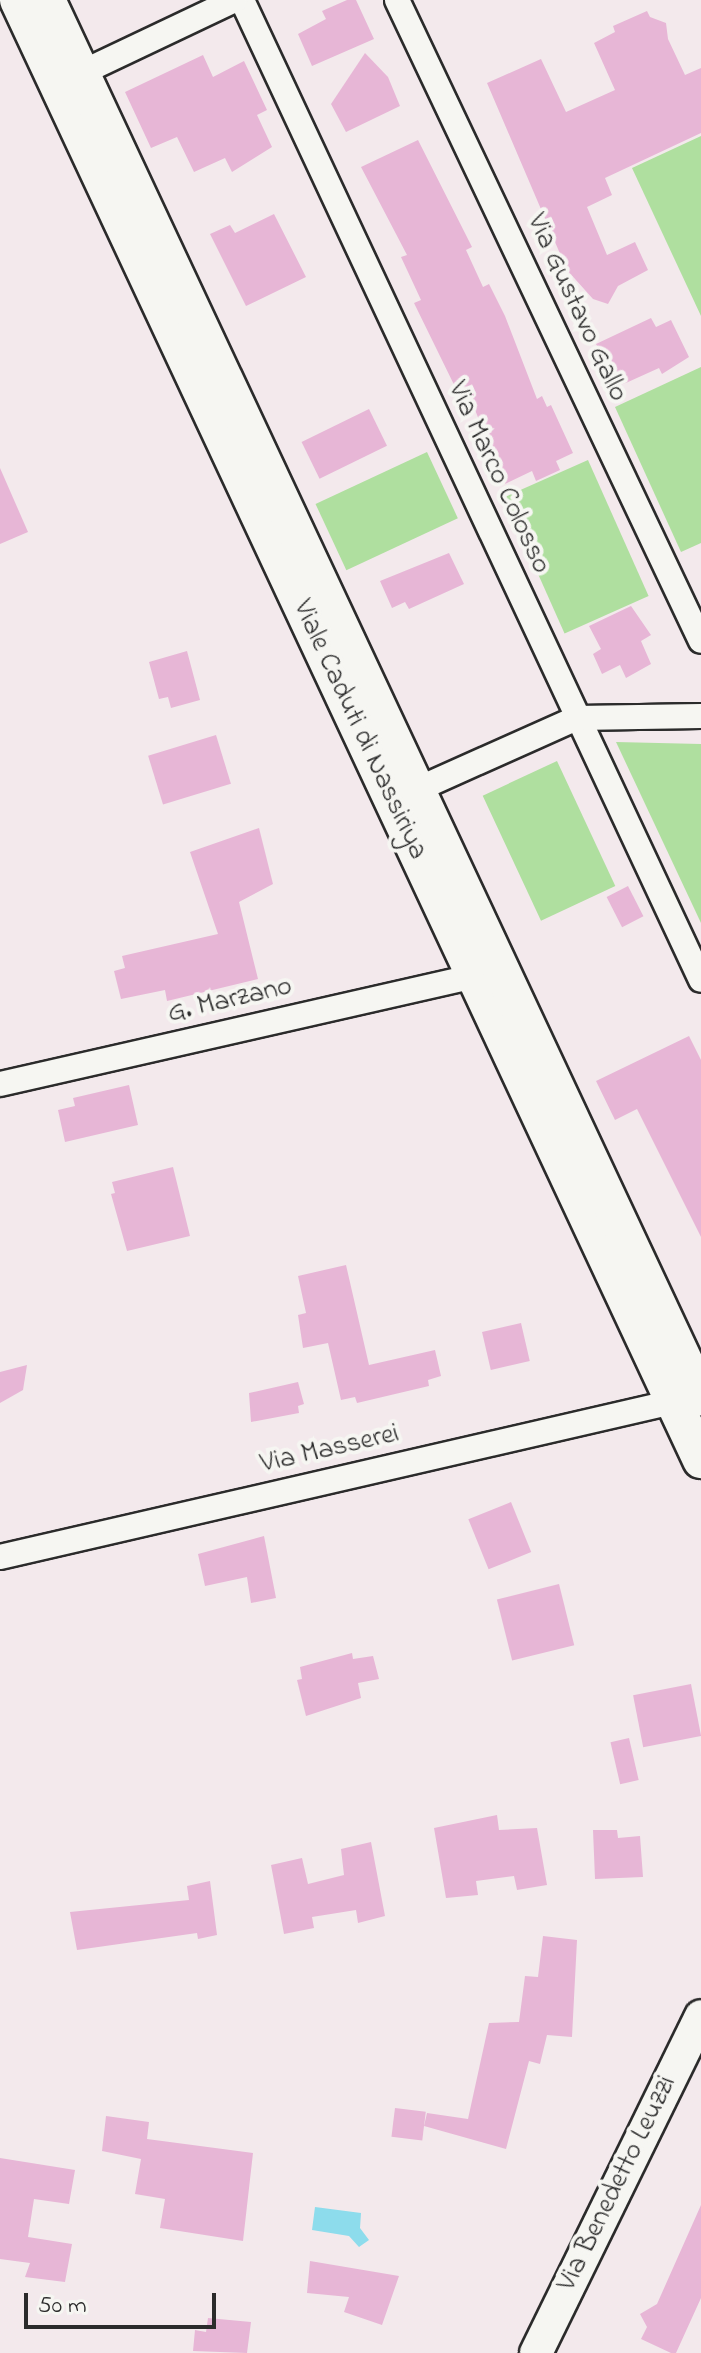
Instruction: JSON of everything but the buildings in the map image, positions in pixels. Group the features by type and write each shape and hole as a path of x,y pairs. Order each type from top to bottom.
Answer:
{"main road":[{"name":"Viale Caduti di Nassiriya","path":"18,0 474,976 687,1399"},
{"name":"Viale Caduti di Nassiriya","path":"47,0 416,790 687,1399 701,1460"}],"street":[{"path":"81,73 235,0"},
{"name":"Via Marco Colosso","path":"242,0 701,980"},
{"name":"Via Gustavo Gallo","path":"397,0 701,641"},
{"path":"416,790 577,718 701,716"},
{"name":"G. Marzano","path":"0,1084 474,976"},
{"name":"Via Masserei","path":"0,1557 687,1399"},
{"name":"Via Benedetto Leuzzi","path":"536,2353 701,2016"}],"green space":[{"path":"701,136 701,316 632,168"},
{"path":"701,367 701,543 681,552 615,407"},
{"path":"427,452 458,518 346,570 316,504"},
{"path":"588,460 649,596 565,634 504,497"},
{"path":"616,742 701,744 701,923"},
{"path":"557,761 615,886 541,921 483,796"}],"water":[{"path":"315,2207 361,2213 360,2228 369,2240 359,2247 349,2236 312,2230"}]}
